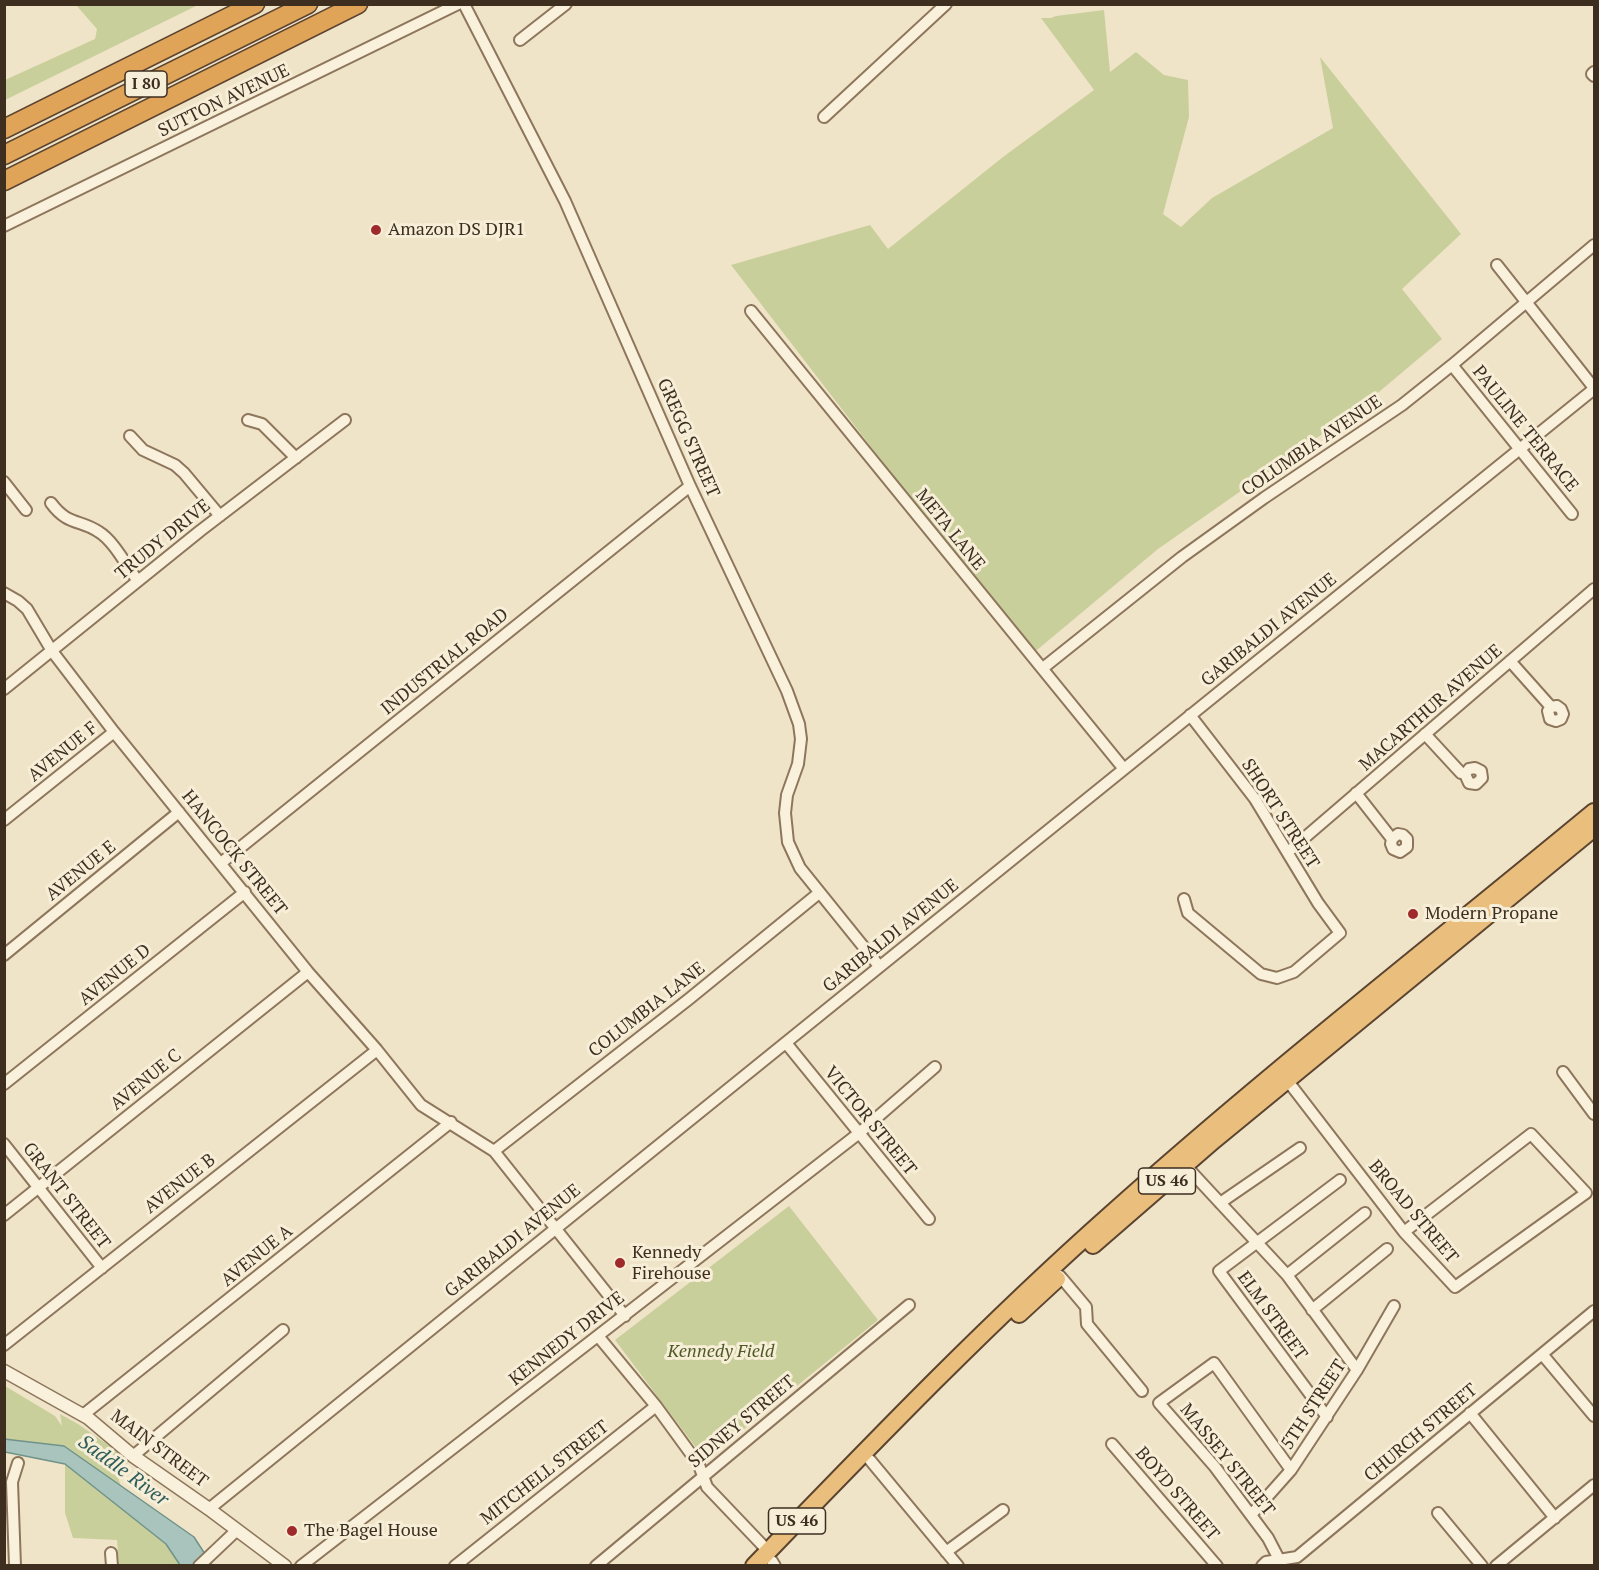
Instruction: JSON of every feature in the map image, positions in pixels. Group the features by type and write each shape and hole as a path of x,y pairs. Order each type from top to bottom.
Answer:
{"highway":[{"name":"I 80","path":"4,129 255,4"},
{"name":"I 80","path":"4,155 308,4"},
{"name":"I 80","path":"4,180 358,4"},
{"path":"89,138 141,104 261,38 287,15"},
{"name":"US 46","path":"771,1561 962,1353 1114,1211 1250,1094 1594,812"},
{"name":"US 46","path":"754,1566 771,1561 972,1359 1060,1276 1185,1165 1594,828"}],"street":[{"name":"SUTTON AVENUE","path":"4,226 459,4"},
{"name":"GREGG STREET","path":"464,4 565,201 690,486 787,691 799,724 801,751 787,795 785,813 786,829 794,856 819,893 879,966"},
{"path":"520,40 566,4"},
{"path":"824,117 946,4"},
{"path":"1594,72 1592,74 1594,76"},
{"name":"COLUMBIA AVENUE","path":"1043,668 1182,557 1264,498 1378,423 1452,366 1594,245"},
{"path":"1497,265 1594,388"},
{"name":"META LANE","path":"751,311 1124,769"},
{"name":"PAULINE TERRACE","path":"1452,366 1572,514"},
{"name":"GARIBALDI AVENUE","path":"209,1509 1594,388"},
{"path":"248,420 262,424 296,458"},
{"name":"TRUDY DRIVE","path":"4,689 220,516 345,420"},
{"path":"130,436 143,450 175,465 184,473 220,516"},
{"path":"4,482 26,510"},
{"name":"INDUSTRIAL ROAD","path":"221,863 690,486"},
{"path":"51,503 65,518 107,538 138,581"},
{"name":"MACARTHUR AVENUE","path":"1288,852 1594,589"},
{"name":"HANCOCK STREET","path":"4,593 27,609 52,651 114,732 308,972 377,1050 421,1105 494,1150 625,1316"},
{"path":"1510,661 1551,707"},
{"name":"SHORT STREET","path":"1184,899 1188,913 1255,969 1269,977 1285,976 1294,972 1340,933 1318,903 1255,799 1190,715"},
{"name":"AVENUE F","path":"4,820 114,732"},
{"path":"1425,734 1461,773 1466,774"},
{"path":"1356,793 1392,839"},
{"name":"AVENUE E","path":"4,955 179,812"},
{"name":"AVENUE D","path":"4,1084 245,892"},
{"name":"COLUMBIA LANE","path":"494,1150 689,999 819,893"},
{"name":"AVENUE C","path":"4,1215 308,972"},
{"name":"VICTOR STREET","path":"786,1043 929,1219"},
{"name":"AVENUE B","path":"4,1345 377,1050"},
{"name":"KENNEDY DRIVE","path":"301,1566 858,1134 935,1067"},
{"path":"1563,1072 1594,1114"},
{"name":"BROAD STREET","path":"1287,1080 1404,1232 1455,1287 1586,1193 1531,1134 1404,1232"},
{"name":"AVENUE A","path":"83,1415 451,1122"},
{"name":"GRANT STREET","path":"4,1144 102,1268"},
{"path":"1220,1203 1300,1148"},
{"path":"1185,1165 1287,1275 1357,1370"},
{"path":"1256,1243 1340,1180"},
{"path":"1287,1275 1365,1213"},
{"name":"ELM STREET","path":"1256,1243 1219,1271 1327,1417"},
{"path":"1312,1310 1387,1249"},
{"path":"1060,1276 1086,1307 1087,1324 1142,1391"},
{"name":"SIDNEY STREET","path":"596,1566 909,1305"},
{"name":"5TH STREET","path":"1251,1515 1291,1470 1357,1370 1394,1306"},
{"name":"CHURCH STREET","path":"1262,1566 1266,1562 1281,1563 1297,1557 1594,1311"},
{"path":"133,1456 283,1330"},
{"path":"598,1336 656,1406 699,1465 707,1487 771,1561"},
{"path":"1542,1354 1594,1416"},
{"name":"MASSEY STREET","path":"1281,1563 1268,1538 1215,1467 1159,1403 1214,1363 1291,1470"},
{"name":"MAIN STREET","path":"4,1371 83,1415 133,1456 285,1566"},
{"name":"MITCHELL STREET","path":"455,1566 656,1406"},
{"path":"1470,1413 1555,1518"},
{"name":"BOYD STREET","path":"1112,1444 1217,1566"},
{"path":"870,1460 958,1566"},
{"path":"15,1566 8,1482 18,1463"},
{"path":"1496,1566 1594,1485"},
{"path":"946,1552 1003,1510"},
{"path":"1438,1513 1482,1566"},
{"path":"199,1566 237,1530"},
{"path":"111,1553 112,1566"}],"green space":[{"path":"76,5 198,5 5,100 5,80 95,39 97,29"},
{"path":"1104,10 1110,72 1136,52 1164,75 1188,80 1189,117 1163,214 1181,227 1212,198 1333,128 1320,57 1461,234 1402,289 1442,339 1361,407 1158,549 1031,655 731,265 870,225 888,249 1003,157 1094,90 1041,18"},
{"name":"Kennedy Field","path":"789,1206 878,1320 712,1455 700,1453 615,1340"},
{"path":"5,1386 55,1416 62,1426 60,1414 130,1460 117,1475 121,1486 64,1446 5,1439"},
{"path":"65,1464 166,1544 180,1565 119,1565 117,1540 73,1538 65,1513"}],"water":[{"name":"Saddle River","path":"4,1439 64,1446 194,1537 212,1565 180,1565 166,1544 65,1464 5,1452"}],"place":[{"name":"Amazon DS DJR1","path":"376,230"},
{"name":"Modern Propane","path":"1413,914"},
{"name":"Kennedy Firehouse","path":"620,1263"},
{"name":"The Bagel House","path":"292,1531"}]}
